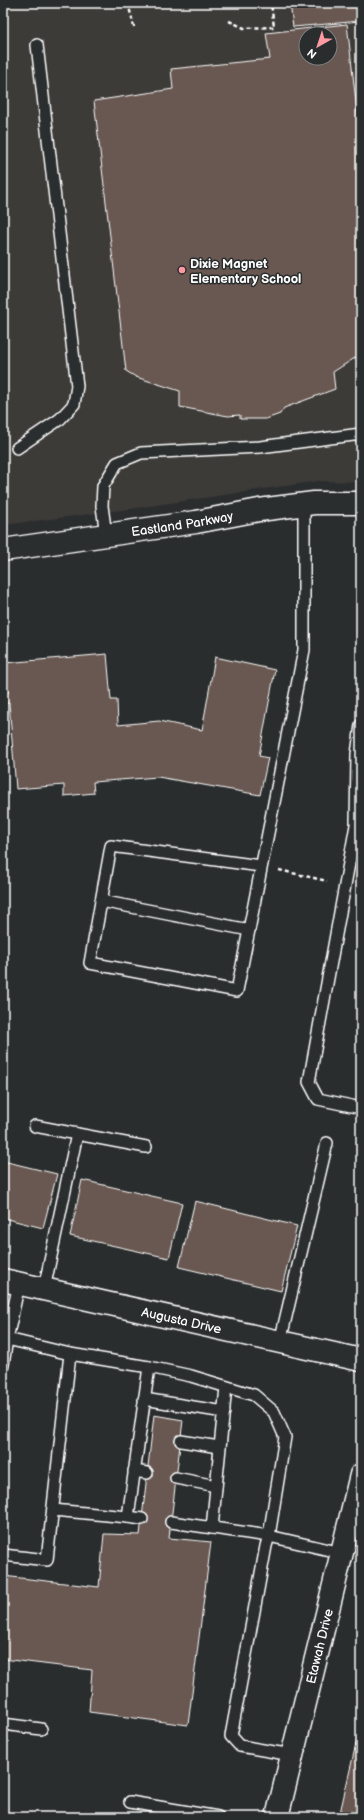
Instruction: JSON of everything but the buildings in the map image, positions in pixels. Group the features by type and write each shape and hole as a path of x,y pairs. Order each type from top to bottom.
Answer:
{"street":[{"name":"Eastland Parkway","path":"3,550 304,504 361,503"},
{"name":"Augusta Drive","path":"11,1282 361,1360"},
{"name":"Etawah Drive","path":"277,1817 361,1475"}],"lane":[{"path":"17,448 60,419 74,404 77,386 36,45"},
{"path":"106,535 102,506 103,486 117,463 141,453 260,447 361,434"},
{"path":"261,866 111,846 90,963 237,991 304,650 304,504"},
{"path":"361,725 357,754 358,794 356,825 309,1082 318,1099 361,1108"},
{"path":"101,901 249,930"},
{"path":"35,1126 146,1147"},
{"path":"44,1289 78,1134"},
{"path":"280,1342 327,1143"},
{"path":"3,1365 11,1282"},
{"path":"5,1339 70,1354 149,1367 191,1376 254,1395 274,1412 285,1437 269,1536 231,1736 240,1746 292,1755"},
{"path":"3,1555 47,1560 70,1354"},
{"path":"128,1517 134,1471 145,1435 144,1399 149,1367"},
{"path":"212,1528 226,1387"},
{"path":"144,1399 224,1412"},
{"path":"181,1441 220,1447"},
{"path":"134,1471 147,1473"},
{"path":"176,1478 216,1486"},
{"path":"53,1510 142,1519"},
{"path":"171,1522 269,1536 342,1553"},
{"path":"3,1724 41,1729"},
{"path":"130,1802 218,1817"}],"path":[{"path":"128,3 134,27"},
{"path":"229,21 244,28 274,27 271,3"},
{"path":"261,866 345,885"}],"shaded area":[{"name":"Dixie Magnet Elementary School","path":"3,3 361,3 361,482 318,481 130,509 3,525"}],"place":[{"name":"Dixie Magnet Elementary School","path":"182,270"}]}
